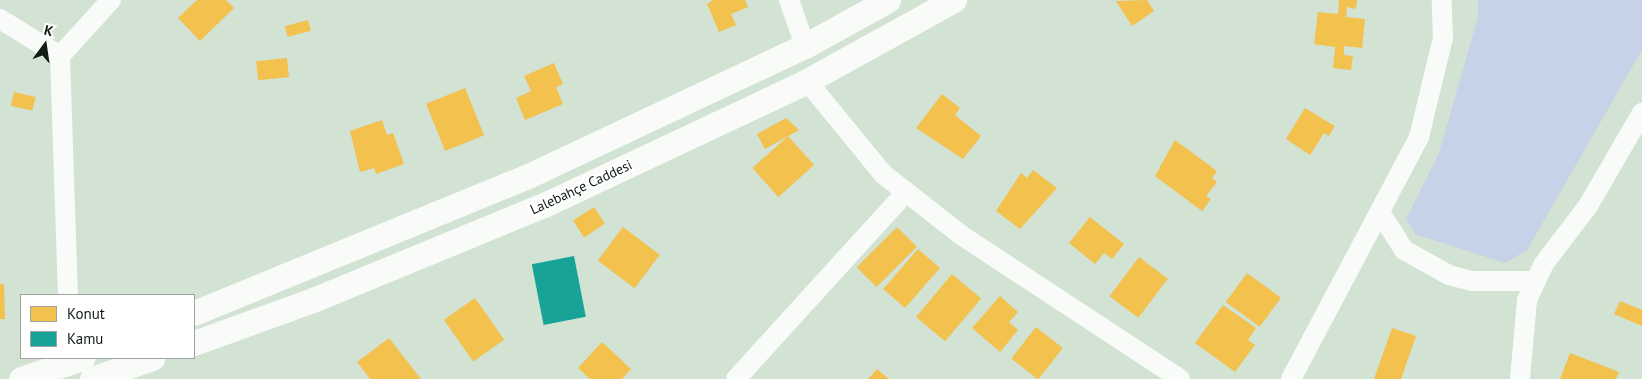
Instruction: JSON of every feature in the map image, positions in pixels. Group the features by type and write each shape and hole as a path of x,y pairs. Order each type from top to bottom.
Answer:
{"street":[{"path":"68,294 60,56 111,0"},
{"path":"789,0 805,46"},
{"path":"195,313 526,176 805,46 888,0"},
{"name":"Lalebahçe Caddesi","path":"195,343 314,300 544,204 806,82 954,0"},
{"path":"1291,379 1381,214 1419,137 1432,92 1443,38 1442,0"},
{"path":"0,19 60,56"},
{"path":"806,82 883,174 961,235 1180,379"},
{"path":"1520,379 1527,300 1536,281 1588,206 1642,112"},
{"path":"736,379 906,192"},
{"path":"1381,214 1404,250 1449,274 1471,281 1536,281"},
{"path":"21,379 74,359"},
{"path":"92,379 149,359"}],"shaded area":[{"path":"1478,0 1642,0 1642,50 1527,250 1505,263 1415,234 1406,219 1439,153 1478,17"}],"building: Konut":[{"path":"197,0 226,0 234,8 200,41 178,18"},
{"path":"713,0 745,0 748,7 731,14 736,25 719,32 707,4"},
{"path":"1147,0 1154,11 1132,26 1116,1"},
{"path":"1339,0 1357,0 1356,9 1347,7 1346,17 1365,19 1362,48 1344,46 1344,55 1353,56 1351,70 1333,68 1335,47 1314,44 1318,12 1338,14"},
{"path":"308,20 311,31 288,37 285,26"},
{"path":"287,58 289,77 258,80 256,61"},
{"path":"554,63 563,84 556,87 563,104 525,120 516,98 531,91 524,76"},
{"path":"465,88 484,135 445,151 426,104"},
{"path":"14,92 35,97 32,111 11,106"},
{"path":"942,94 960,108 955,115 981,136 963,159 916,128"},
{"path":"1305,108 1335,126 1329,136 1324,133 1310,155 1286,139"},
{"path":"786,118 799,130 765,149 757,134"},
{"path":"382,120 387,135 393,133 404,164 376,174 374,168 360,172 350,131"},
{"path":"788,136 814,165 778,197 752,168"},
{"path":"1175,140 1217,171 1212,178 1217,182 1206,196 1211,199 1202,211 1155,176"},
{"path":"1033,170 1057,188 1020,229 996,211 1021,173 1027,178"},
{"path":"594,207 605,224 584,237 573,221"},
{"path":"1090,217 1124,244 1112,259 1104,253 1095,264 1069,243"},
{"path":"623,227 660,255 634,288 598,261"},
{"path":"897,227 917,247 876,287 857,267"},
{"path":"918,249 940,268 905,308 883,289"},
{"path":"1139,257 1168,279 1138,318 1110,296"},
{"path":"1247,273 1281,298 1260,327 1226,302"},
{"path":"952,274 981,298 945,341 916,317"},
{"path":"0,284 4,284 5,319 0,319"},
{"path":"1000,296 1018,312 1009,322 1018,330 1000,352 972,328"},
{"path":"475,298 504,340 473,362 444,320"},
{"path":"1620,301 1642,310 1642,326 1614,314"},
{"path":"1223,305 1256,328 1248,340 1255,345 1235,372 1195,343"},
{"path":"1036,327 1063,348 1039,379 1011,359"},
{"path":"1392,328 1416,336 1401,379 1374,379"},
{"path":"389,338 421,379 370,379 357,362"},
{"path":"602,342 631,369 622,379 590,379 578,368"},
{"path":"1570,353 1619,372 1616,379 1560,379"},
{"path":"877,369 889,379 868,379"}],"building: Kamu":[{"path":"574,256 586,317 544,325 532,264"}]}
